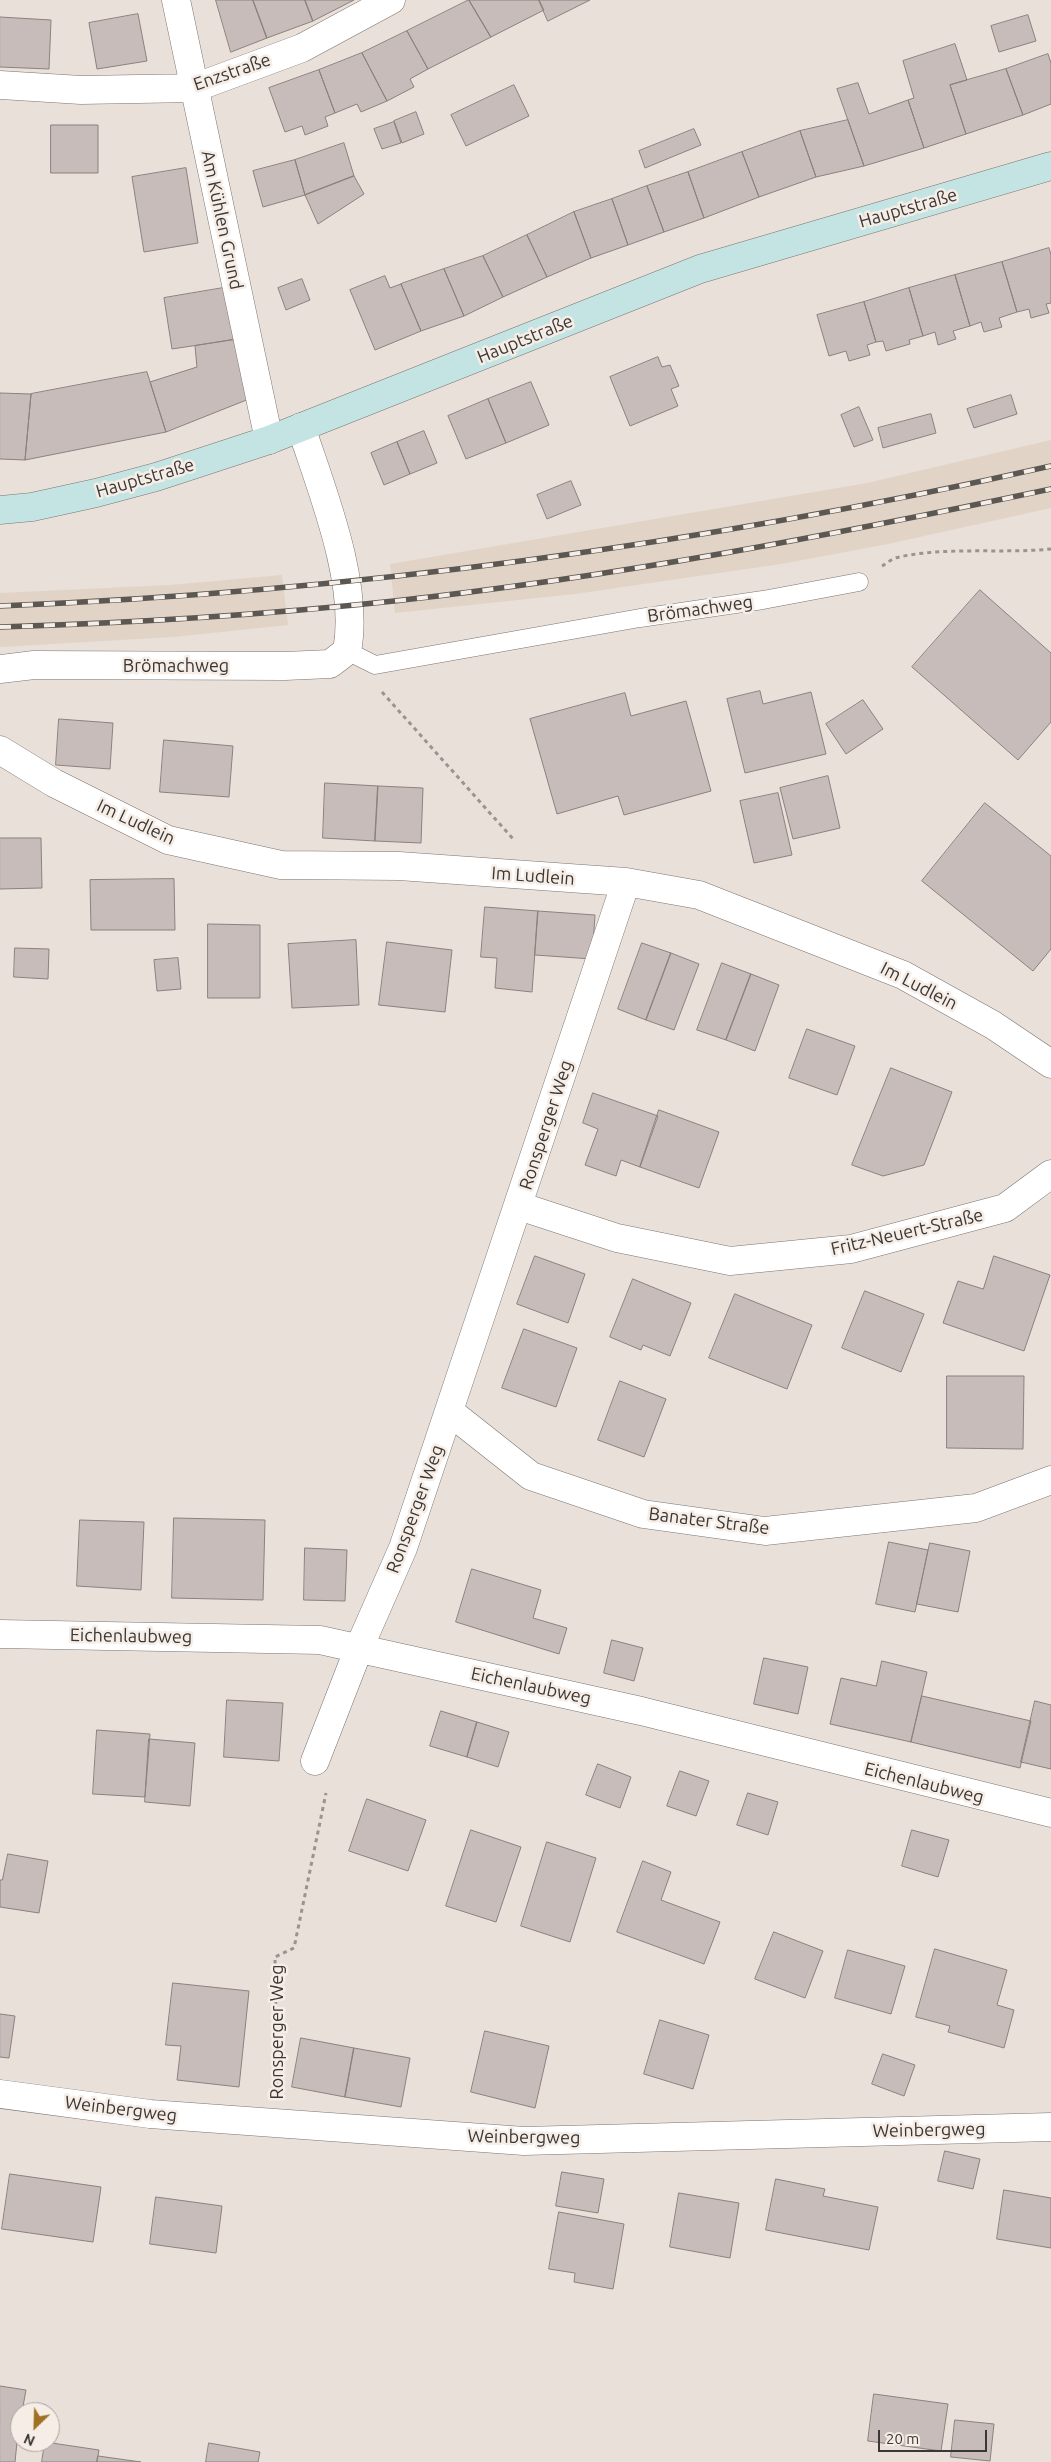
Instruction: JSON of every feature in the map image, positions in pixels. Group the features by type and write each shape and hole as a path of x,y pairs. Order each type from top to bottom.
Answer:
{"street":[{"name":"Am Kühlen Grund","path":"176,0 269,440"},
{"name":"Enzstraße","path":"0,85 81,90 194,88 302,48 391,0"},
{"name":"Hauptstraße","path":"0,510 32,507 96,493 269,440 700,269 1051,166"},
{"path":"302,427 330,516 343,569 351,630 347,651"},
{"name":"Brömachweg","path":"0,669 34,665 285,666 330,664 347,651"},
{"name":"Im Ludlein","path":"0,750 54,783 168,840 281,865 398,866 626,882 699,895 903,975 993,1025 1051,1064"},
{"name":"Ronsperger Weg","path":"315,1761 359,1648 403,1548 626,882"},
{"name":"Fritz-Neuert-Straße","path":"519,1206 617,1238 730,1261 850,1249 996,1211 1006,1208 1051,1174"},
{"name":"Banater Straße","path":"450,1412 531,1476 643,1514 765,1531 976,1508 1051,1480"},
{"name":"Eichenlaubweg","path":"0,1634 320,1640 641,1711 1051,1814"},
{"name":"Weinbergweg","path":"0,2094 150,2114 524,2141 1051,2127"}],"lane":[{"name":"Brömachweg","path":"375,665 640,618 763,600 859,582"},
{"path":"347,651 375,665"}],"path":[{"path":"859,582 893,559 937,553 1019,552 1051,549"},
{"path":"375,665 383,695 548,877"},
{"name":"Ronsperger Weg","path":"276,2122 275,1957 294,1948 332,1766 315,1761"}],"shaded area":[{"path":"1051,440 1051,508 888,544 781,564 575,594 395,613 390,564 867,483"},
{"path":"282,575 288,625 174,637 0,647 0,593 170,585"}],"building":[{"path":"216,0 253,0 267,38 231,52"},
{"path":"253,0 305,0 313,21 267,38"},
{"path":"305,0 354,0 313,21"},
{"path":"469,0 491,37 428,69 407,31"},
{"path":"469,0 539,0 544,10 491,37"},
{"path":"539,0 590,0 548,21"},
{"path":"138,14 147,61 97,69 89,23"},
{"path":"1028,15 1036,41 999,52 991,26"},
{"path":"0,17 51,20 49,69 0,67"},
{"path":"407,31 428,69 410,79 414,87 387,101 362,53"},
{"path":"955,44 967,80 950,85 966,134 924,148 908,100 914,98 903,61"},
{"path":"362,53 387,101 361,112 357,104 335,113 319,70"},
{"path":"1048,54 1051,63 1051,104 1023,115 1006,69"},
{"path":"1006,69 1023,115 966,134 950,85"},
{"path":"319,70 335,113 325,117 328,126 305,135 302,126 285,132 269,88"},
{"path":"858,83 869,114 908,100 924,148 864,166 837,89"},
{"path":"514,85 529,116 466,146 451,115"},
{"path":"416,112 424,134 402,143 394,121"},
{"path":"848,120 864,166 816,177 800,131"},
{"path":"394,122 401,143 382,149 374,129"},
{"path":"51,125 98,125 98,173 51,173"},
{"path":"694,129 701,145 645,168 639,151"},
{"path":"800,131 816,177 759,197 742,152"},
{"path":"344,143 354,176 305,195 295,160"},
{"path":"742,152 759,197 704,218 688,172"},
{"path":"295,160 305,195 263,207 253,171"},
{"path":"186,168 198,243 144,252 132,177"},
{"path":"688,172 704,218 664,232 647,186"},
{"path":"354,176 364,194 318,224 305,195"},
{"path":"647,186 664,232 628,245 612,199"},
{"path":"612,199 628,245 591,258 574,212"},
{"path":"574,212 591,258 547,277 527,235"},
{"path":"527,235 547,277 503,297 483,256"},
{"path":"1049,248 1051,255 1051,303 1046,304 1049,313 1031,318 1029,309 1017,312 1002,262"},
{"path":"483,256 503,297 464,316 444,269"},
{"path":"1002,262 1017,312 999,318 1002,327 984,332 981,322 970,326 955,275"},
{"path":"444,269 464,316 421,331 401,284"},
{"path":"955,275 970,326 953,331 956,339 938,345 935,332 923,336 909,288"},
{"path":"385,276 390,288 401,284 421,331 375,350 350,290"},
{"path":"302,279 310,300 286,310 278,288"},
{"path":"229,287 238,339 172,349 164,298"},
{"path":"909,288 923,336 909,340 910,344 886,351 883,341 876,342 864,302"},
{"path":"864,302 876,342 867,345 870,355 849,361 846,351 829,356 817,315"},
{"path":"238,339 249,399 166,432 150,382 197,367 195,346"},
{"path":"658,357 662,367 670,365 679,386 671,389 678,406 630,426 610,377"},
{"path":"147,372 166,432 25,460 31,394"},
{"path":"531,382 549,425 506,443 488,399"},
{"path":"0,393 31,394 25,460 0,459"},
{"path":"1011,395 1017,414 974,428 967,409"},
{"path":"488,399 506,443 466,459 448,416"},
{"path":"859,407 873,440 854,447 841,415"},
{"path":"931,414 936,433 883,448 878,428"},
{"path":"424,431 437,463 410,474 397,442"},
{"path":"397,442 410,474 384,485 371,453"},
{"path":"571,481 581,505 547,519 537,495"},
{"path":"980,590 1051,653 1051,722 1018,760 912,667"},
{"path":"760,691 763,704 811,692 826,754 745,773 727,699"},
{"path":"625,693 631,716 686,701 711,791 624,815 618,796 557,814 530,719"},
{"path":"863,700 883,729 846,754 826,724"},
{"path":"59,719 113,723 110,769 56,765"},
{"path":"164,740 233,746 229,797 160,792"},
{"path":"828,776 840,828 793,839 780,788"},
{"path":"325,783 378,786 375,841 323,838"},
{"path":"378,786 423,788 421,843 375,841"},
{"path":"778,793 792,855 754,863 740,801"},
{"path":"985,803 1051,856 1051,949 1033,971 922,881"},
{"path":"0,838 41,838 42,888 0,889"},
{"path":"174,879 175,930 91,930 90,880"},
{"path":"485,907 538,911 532,992 495,988 497,958 481,957"},
{"path":"538,911 595,915 592,959 535,955"},
{"path":"208,924 260,925 260,998 208,998"},
{"path":"356,940 359,1005 292,1008 288,944"},
{"path":"387,942 452,950 445,1012 379,1005"},
{"path":"642,943 671,953 646,1020 618,1009"},
{"path":"15,948 49,949 48,979 14,977"},
{"path":"671,953 699,964 674,1030 646,1020"},
{"path":"178,958 181,989 157,991 154,960"},
{"path":"722,963 751,974 726,1040 697,1030"},
{"path":"751,974 779,985 755,1051 726,1040"},
{"path":"807,1029 855,1046 837,1095 789,1078"},
{"path":"891,1068 952,1092 924,1165 883,1176 852,1165"},
{"path":"593,1093 658,1116 640,1167 621,1160 616,1176 585,1165 598,1129 583,1123"},
{"path":"659,1110 719,1132 699,1188 640,1167"},
{"path":"535,1256 585,1274 568,1323 517,1304"},
{"path":"994,1256 1050,1275 1024,1351 943,1323 958,1281 983,1289"},
{"path":"633,1279 691,1303 670,1356 643,1345 641,1350 610,1337"},
{"path":"865,1291 924,1314 901,1372 842,1348"},
{"path":"735,1294 812,1325 787,1389 709,1358"},
{"path":"524,1329 577,1348 556,1407 502,1388"},
{"path":"947,1376 1024,1376 1023,1449 947,1448"},
{"path":"620,1381 666,1399 644,1457 598,1440"},
{"path":"174,1518 265,1520 263,1600 172,1598"},
{"path":"80,1520 144,1522 141,1590 77,1586"},
{"path":"889,1542 928,1550 915,1612 876,1604"},
{"path":"930,1543 970,1551 958,1612 917,1604"},
{"path":"305,1548 347,1550 345,1601 304,1600"},
{"path":"472,1569 541,1590 533,1618 567,1628 559,1654 456,1622"},
{"path":"612,1640 643,1648 634,1681 604,1673"},
{"path":"764,1658 808,1667 798,1714 754,1704"},
{"path":"882,1661 927,1672 911,1742 830,1724 841,1678 876,1686"},
{"path":"922,1696 1031,1721 1020,1768 911,1742"},
{"path":"227,1700 283,1703 279,1761 224,1757"},
{"path":"1035,1701 1051,1705 1051,1769 1021,1762"},
{"path":"441,1711 477,1722 467,1757 430,1746"},
{"path":"477,1722 509,1732 498,1767 467,1757"},
{"path":"97,1730 150,1734 145,1797 93,1794"},
{"path":"149,1739 195,1743 190,1806 145,1802"},
{"path":"598,1764 631,1777 620,1808 586,1795"},
{"path":"680,1771 709,1781 696,1816 667,1806"},
{"path":"748,1793 778,1802 768,1835 737,1825"},
{"path":"367,1799 426,1820 408,1871 349,1851"},
{"path":"471,1830 521,1847 496,1922 446,1906"},
{"path":"912,1830 949,1840 938,1877 902,1866"},
{"path":"547,1842 596,1858 570,1942 521,1926"},
{"path":"8,1854 48,1861 39,1913 0,1907 0,1880 2,1880"},
{"path":"643,1861 671,1872 661,1900 720,1922 704,1964 617,1932"},
{"path":"774,1932 823,1951 805,1998 755,1979"},
{"path":"935,1949 1007,1970 997,2005 1014,2010 1004,2048 948,2032 950,2026 916,2017"},
{"path":"848,1950 905,1966 891,2014 835,1998"},
{"path":"173,1983 249,1991 239,2087 177,2080 181,2046 166,2045"},
{"path":"0,2014 15,2016 9,2058 0,2057"},
{"path":"660,2020 709,2035 693,2089 644,2074"},
{"path":"485,2031 549,2046 535,2108 471,2092"},
{"path":"301,2038 354,2048 345,2097 292,2087"},
{"path":"354,2048 410,2058 401,2107 345,2097"},
{"path":"883,2054 915,2065 904,2096 872,2084"},
{"path":"945,2151 980,2159 973,2189 938,2181"},
{"path":"562,2172 604,2179 598,2213 556,2206"},
{"path":"10,2174 101,2187 93,2242 2,2229"},
{"path":"776,2179 825,2189 823,2196 878,2207 869,2250 766,2230"},
{"path":"1004,2190 1051,2198 1051,2248 997,2239"},
{"path":"679,2193 739,2203 730,2258 670,2247"},
{"path":"156,2197 222,2206 216,2253 150,2244"},
{"path":"559,2212 624,2224 613,2289 574,2282 575,2273 549,2269"},
{"path":"0,2386 26,2390 24,2402 10,2402 10,2452 16,2452 15,2462 0,2462"},
{"path":"874,2394 948,2404 941,2451 868,2441"},
{"path":"955,2420 994,2424 990,2461 951,2457"},
{"path":"209,2443 260,2452 258,2462 206,2462"},
{"path":"60,2444 99,2450 97,2462 42,2462 44,2452 60,2452"},
{"path":"98,2456 141,2462 97,2462"}],"railway":[{"path":"0,606 133,599 265,589 397,576 528,560 660,541 791,519 1051,466"},
{"path":"0,627 148,621 246,614 345,606 477,591 559,580 724,553 887,523 1051,489"}]}
